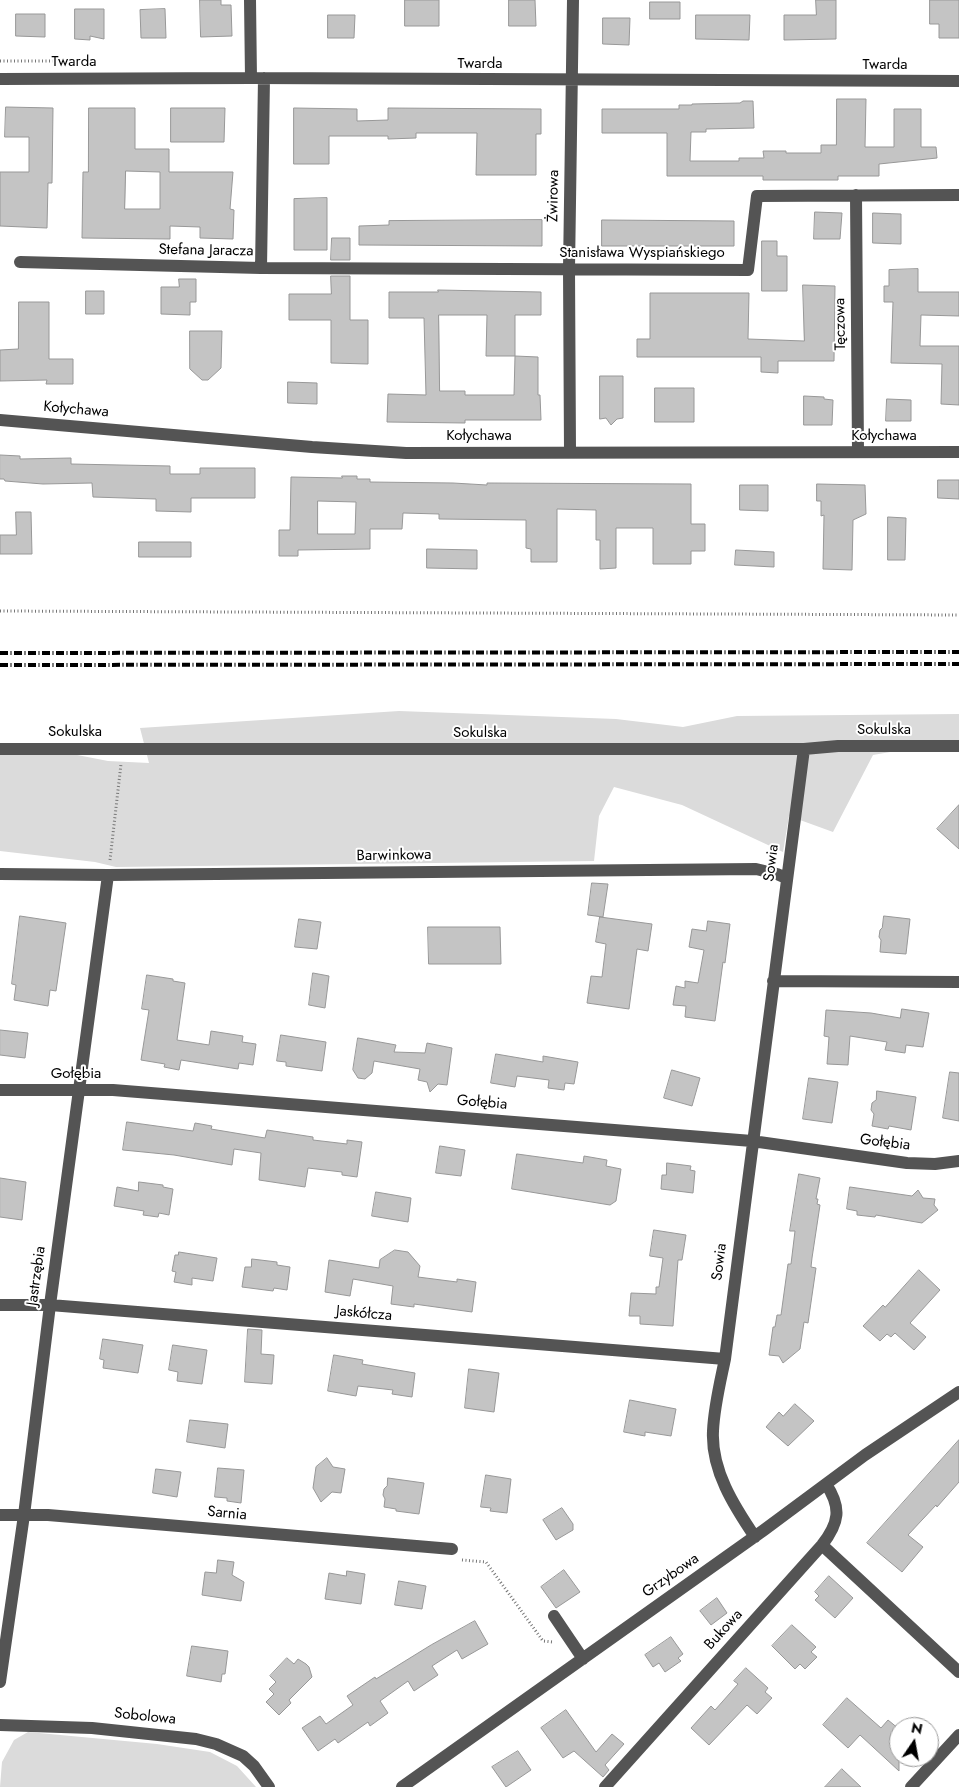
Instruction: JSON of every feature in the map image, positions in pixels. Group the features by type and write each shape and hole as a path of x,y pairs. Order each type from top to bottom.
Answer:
{"street":[{"path":"250,0 250,78"},
{"name":"Żwirowa","path":"570,452 569,269 573,0"},
{"name":"Twarda","path":"0,79 264,78 959,81"},
{"name":"Stefana Jaracza","path":"20,262 261,268 264,78"},
{"name":"Tęczowa","path":"856,195 858,452"},
{"name":"Stanisława Wyspiańskiego","path":"261,268 748,270 757,196 959,195"},
{"name":"Kołychawa","path":"0,420 406,452 959,452"},
{"name":"Sokulska","path":"0,749 804,749 838,746 959,746"},
{"name":"Sowia","path":"755,1537 728,1493 718,1468 714,1451 713,1433 725,1359 804,749"},
{"name":"Barwinkowa","path":"0,874 108,875 756,870 777,874 786,878"},
{"name":"Jastrzębia","path":"0,1682 24,1515 50,1305 108,875"},
{"path":"774,981 959,982"},
{"name":"Gołębia","path":"0,1090 113,1090 752,1141 907,1163 935,1164 959,1161"},
{"name":"Jaskółcza","path":"0,1305 50,1305 725,1359"},
{"name":"Grzybowa","path":"402,1787 755,1537 865,1455 959,1392"},
{"name":"Bukowa","path":"604,1787 832,1532 837,1508 834,1496 826,1484"},
{"name":"Sarnia","path":"0,1515 48,1515 453,1554"},
{"path":"822,1545 959,1672"},
{"path":"554,1616 582,1659"},
{"name":"Sobolowa","path":"0,1725 92,1728 196,1739 216,1744 243,1756 254,1766 270,1787"},
{"path":"910,1787 959,1735"}],"path":[{"path":"0,611 959,615"},
{"path":"108,875 123,749"},
{"path":"453,1554 486,1562 543,1641 573,1645"}],"shaded area":[{"path":"399,711 616,719 683,727 737,716 959,714 959,740 873,755 833,832 789,816 783,852 682,805 614,787 599,816 594,861 116,867 95,862 0,851 0,754 67,753 108,761 149,763 140,728"},
{"path":"28,1732 157,1744 210,1752 237,1766 256,1787 0,1787 2,1762 14,1740"}],"building":[{"path":"200,0 221,0 221,5 231,5 232,36 201,37"},
{"path":"405,0 439,0 439,26 405,26"},
{"path":"509,0 535,0 536,26 509,26"},
{"path":"816,0 836,0 836,39 784,40 784,15 816,15"},
{"path":"930,0 959,0 959,38 939,38 939,24 930,24"},
{"path":"650,2 680,2 680,19 650,19"},
{"path":"75,9 104,9 104,39 90,36 90,40 75,39"},
{"path":"165,9 166,38 141,38 140,10"},
{"path":"16,14 45,14 45,37 16,36"},
{"path":"328,15 355,15 354,38 328,38"},
{"path":"696,15 750,15 749,40 696,39"},
{"path":"603,18 630,18 629,45 603,44"},
{"path":"837,99 866,99 865,147 894,147 894,109 921,109 921,147 936,147 937,158 879,164 879,176 838,176 838,180 763,180 763,176 667,176 667,133 602,133 602,109 679,109 679,105 753,101 754,128 706,129 706,132 691,132 690,161 739,161 739,158 764,158 763,151 821,153 821,145 836,145"},
{"path":"6,107 53,108 52,183 48,183 47,228 0,226 0,172 29,172 29,137 5,137"},
{"path":"89,108 135,108 135,149 169,149 169,172 233,172 230,209 234,210 233,239 200,238 200,227 170,226 170,239 82,238 83,172 88,172","holes":["126,171 160,172 160,209 125,209"]},
{"path":"171,108 225,108 224,142 171,142"},
{"path":"294,108 357,109 357,121 388,120 388,108 541,109 541,134 536,134 536,175 476,175 477,133 416,133 416,138 388,139 388,136 329,136 329,164 294,164"},
{"path":"327,198 327,250 294,250 294,199"},
{"path":"815,212 842,213 840,239 814,239"},
{"path":"873,213 901,214 901,244 873,243"},
{"path":"542,220 542,246 359,245 359,226 389,225 389,221"},
{"path":"602,220 734,221 734,246 602,246"},
{"path":"332,238 350,238 350,260 331,260"},
{"path":"762,241 777,241 777,256 787,256 787,291 762,291"},
{"path":"918,269 918,292 959,292 959,316 921,315 920,346 959,346 959,405 941,404 942,364 891,363 893,302 884,302 884,286 889,286 889,270"},
{"path":"331,276 350,276 350,320 368,320 368,364 331,363 331,320 289,320 289,294 331,294"},
{"path":"179,279 196,279 196,302 190,302 190,315 161,314 161,287 179,287"},
{"path":"803,285 835,286 834,361 778,361 778,373 761,372 761,357 637,357 637,339 650,339 650,293 749,293 748,339 804,341"},
{"path":"438,290 541,292 541,315 515,315 515,356 538,357 538,395 540,395 541,420 465,420 465,423 387,422 388,394 426,395 424,318 389,318 389,292 438,292","holes":["439,315 487,315 486,356 515,356 514,395 465,395 465,391 440,391"]},
{"path":"86,291 104,291 104,314 86,314"},
{"path":"19,302 49,302 49,359 73,359 73,384 46,384 47,380 0,381 0,350 18,349"},
{"path":"190,331 222,331 221,368 208,380 202,380 190,369"},
{"path":"600,376 623,376 623,418 617,419 611,425 606,418 600,419"},
{"path":"288,382 317,383 317,404 288,403"},
{"path":"655,388 694,388 694,422 655,422"},
{"path":"804,396 824,397 824,399 833,400 832,425 804,425"},
{"path":"887,399 911,400 911,421 886,421"},
{"path":"0,455 20,456 20,459 71,458 71,464 170,466 170,474 200,474 200,468 255,468 255,498 191,498 191,512 156,511 156,499 93,497 92,483 43,484 5,481 0,479"},
{"path":"342,476 357,476 357,479 370,479 370,482 487,485 487,483 691,484 691,524 705,524 705,551 691,551 691,564 653,564 653,528 616,528 616,568 600,569 600,540 596,540 596,510 557,509 557,562 531,562 531,549 526,548 526,520 439,519 439,514 403,513 402,529 370,529 370,549 298,550 298,556 279,556 279,530 290,530 291,477 342,478","holes":["318,501 356,502 355,534 318,534"]},
{"path":"938,480 959,480 959,499 938,498"},
{"path":"817,484 865,485 866,514 853,520 852,570 823,569 824,515 821,516 821,501 817,501"},
{"path":"740,485 768,485 768,511 740,510"},
{"path":"16,512 31,512 32,554 0,554 0,535 16,535"},
{"path":"888,517 906,518 905,560 888,560"},
{"path":"139,542 191,542 191,557 139,557"},
{"path":"427,549 477,550 477,569 427,568"},
{"path":"736,550 774,552 774,567 735,565"},
{"path":"959,805 959,849 937,829"},
{"path":"592,883 608,884 603,917 588,915"},
{"path":"20,916 66,923 56,991 50,990 48,1006 14,1000 16,985 12,984"},
{"path":"884,916 910,919 906,954 880,952 881,940 879,937"},
{"path":"600,917 652,924 648,951 637,949 629,1009 587,1003 591,976 602,977 606,944 596,942"},
{"path":"299,919 321,922 317,949 295,947"},
{"path":"708,921 730,924 715,1021 685,1017 686,1006 673,1005 676,986 685,988 685,981 698,983 704,950 689,947 692,929 706,931"},
{"path":"428,927 500,927 501,964 429,964"},
{"path":"313,973 329,976 325,1008 309,1005"},
{"path":"147,975 185,983 177,1040 209,1045 211,1031 243,1036 242,1042 256,1044 253,1065 239,1063 238,1069 181,1060 179,1070 164,1067 165,1064 141,1060 149,1010 142,1009"},
{"path":"902,1009 929,1013 923,1047 906,1045 905,1053 885,1050 887,1042 850,1036 848,1065 827,1064 829,1037 824,1036 826,1010 871,1013 900,1018"},
{"path":"0,1030 28,1033 25,1058 0,1055"},
{"path":"281,1035 326,1042 322,1071 286,1066 286,1062 277,1061"},
{"path":"358,1038 396,1045 394,1052 425,1053 427,1043 452,1048 447,1085 438,1084 430,1092 427,1082 418,1080 420,1069 374,1061 372,1073 365,1079 358,1078 353,1070"},
{"path":"496,1054 543,1062 543,1056 578,1062 574,1084 565,1083 564,1090 548,1088 549,1080 517,1076 515,1087 491,1083"},
{"path":"672,1070 700,1078 692,1106 664,1098"},
{"path":"950,1072 959,1073 959,1121 943,1118"},
{"path":"809,1078 838,1082 832,1123 803,1119"},
{"path":"877,1091 916,1097 911,1130 889,1126 888,1129 872,1126 874,1114 871,1110 872,1103 876,1100"},
{"path":"127,1122 193,1131 195,1123 212,1126 211,1129 265,1138 267,1130 313,1137 313,1140 347,1144 347,1140 362,1142 357,1177 342,1175 342,1172 308,1168 305,1187 259,1180 261,1153 234,1149 232,1165 174,1155 123,1150"},
{"path":"440,1146 465,1150 461,1176 436,1173"},
{"path":"517,1154 583,1163 584,1156 607,1160 606,1166 621,1169 616,1201 610,1205 512,1189"},
{"path":"667,1163 691,1166 690,1170 695,1171 693,1193 661,1189 662,1175 666,1175"},
{"path":"799,1174 820,1178 816,1199 818,1199 817,1204 820,1205 811,1267 816,1268 808,1323 804,1322 800,1349 783,1363 779,1356 769,1355 773,1327 775,1327 777,1315 781,1315 788,1264 791,1264 795,1231 790,1231"},
{"path":"0,1178 26,1182 22,1220 0,1217"},
{"path":"139,1182 163,1185 163,1187 173,1189 169,1215 159,1213 158,1217 143,1215 144,1211 114,1206 117,1187 138,1191"},
{"path":"850,1187 912,1196 918,1190 923,1198 935,1199 934,1205 938,1210 922,1223 876,1215 875,1217 857,1215 857,1211 847,1209"},
{"path":"376,1192 411,1198 408,1222 372,1216"},
{"path":"654,1230 686,1235 682,1260 678,1260 673,1326 640,1324 640,1316 629,1316 631,1293 656,1294 656,1287 659,1287 663,1258 650,1256"},
{"path":"395,1250 408,1252 420,1266 418,1277 457,1282 457,1279 476,1282 472,1312 414,1304 414,1307 391,1304 393,1286 353,1279 350,1296 325,1292 329,1260 379,1268 380,1260"},
{"path":"179,1252 217,1258 213,1281 192,1278 192,1285 174,1282 176,1272 172,1271 175,1255 178,1255"},
{"path":"252,1259 277,1262 277,1265 290,1267 287,1290 274,1288 273,1291 242,1287 245,1267 251,1267"},
{"path":"919,1270 940,1290 910,1323 926,1337 914,1350 895,1333 891,1337 887,1334 880,1341 863,1326 883,1305 885,1307"},
{"path":"248,1329 262,1330 261,1354 274,1355 272,1384 245,1382"},
{"path":"103,1339 143,1345 138,1373 103,1368 104,1360 100,1359"},
{"path":"173,1345 207,1350 202,1384 177,1381 178,1372 169,1370"},
{"path":"334,1355 363,1360 362,1364 415,1373 412,1397 392,1394 393,1390 358,1386 356,1396 328,1391"},
{"path":"469,1369 499,1373 494,1412 465,1408"},
{"path":"630,1400 676,1409 671,1436 645,1432 645,1436 624,1432"},
{"path":"795,1404 814,1421 788,1446 766,1427 779,1412 783,1416"},
{"path":"190,1420 228,1424 225,1448 187,1442"},
{"path":"959,1440 959,1482 908,1535 923,1547 902,1572 867,1543"},
{"path":"327,1458 333,1467 345,1469 341,1493 332,1492 321,1502 313,1488 316,1467"},
{"path":"218,1468 244,1470 241,1503 227,1501 227,1498 215,1497"},
{"path":"156,1469 181,1472 177,1497 153,1493"},
{"path":"486,1475 511,1479 507,1513 490,1511 491,1508 481,1507"},
{"path":"388,1478 424,1483 419,1514 396,1511 396,1509 384,1507 385,1499 383,1495"},
{"path":"562,1508 573,1524 573,1530 556,1540 543,1520"},
{"path":"218,1560 234,1562 232,1575 244,1582 241,1601 202,1595 205,1572 216,1573"},
{"path":"564,1570 580,1592 556,1608 541,1587"},
{"path":"347,1571 365,1574 361,1604 325,1599 329,1573 346,1576"},
{"path":"829,1576 853,1598 835,1618 815,1600 819,1596 815,1592"},
{"path":"399,1581 426,1586 422,1609 395,1605"},
{"path":"717,1598 727,1613 711,1625 700,1611"},
{"path":"475,1621 488,1644 462,1659 457,1650 432,1666 438,1675 414,1691 408,1681 380,1701 388,1713 370,1726 368,1722 338,1743 335,1739 318,1751 302,1728 320,1716 326,1724 353,1705 347,1696 375,1677 376,1679 431,1645"},
{"path":"792,1625 816,1647 811,1652 817,1657 805,1669 800,1664 795,1669 772,1646"},
{"path":"671,1637 683,1654 678,1658 681,1661 665,1672 659,1663 653,1667 645,1655"},
{"path":"192,1646 228,1651 225,1674 222,1674 221,1682 187,1676"},
{"path":"287,1658 294,1664 298,1659 306,1664 312,1677 289,1700 291,1703 279,1715 266,1702 274,1694 269,1689 276,1682 270,1676"},
{"path":"746,1668 768,1688 765,1692 772,1698 757,1714 747,1705 709,1745 691,1728 711,1706 715,1710 738,1684 734,1681"},
{"path":"847,1698 881,1728 888,1720 889,1762 860,1735 848,1748 823,1725"},
{"path":"566,1710 596,1752 612,1734 624,1744 605,1765 609,1770 603,1777 574,1751 563,1758 541,1728"},
{"path":"518,1751 531,1770 506,1787 492,1767"},
{"path":"842,1769 861,1787 825,1787"}],"railway":[{"path":"0,653 959,652"},
{"path":"0,665 959,664"}]}
